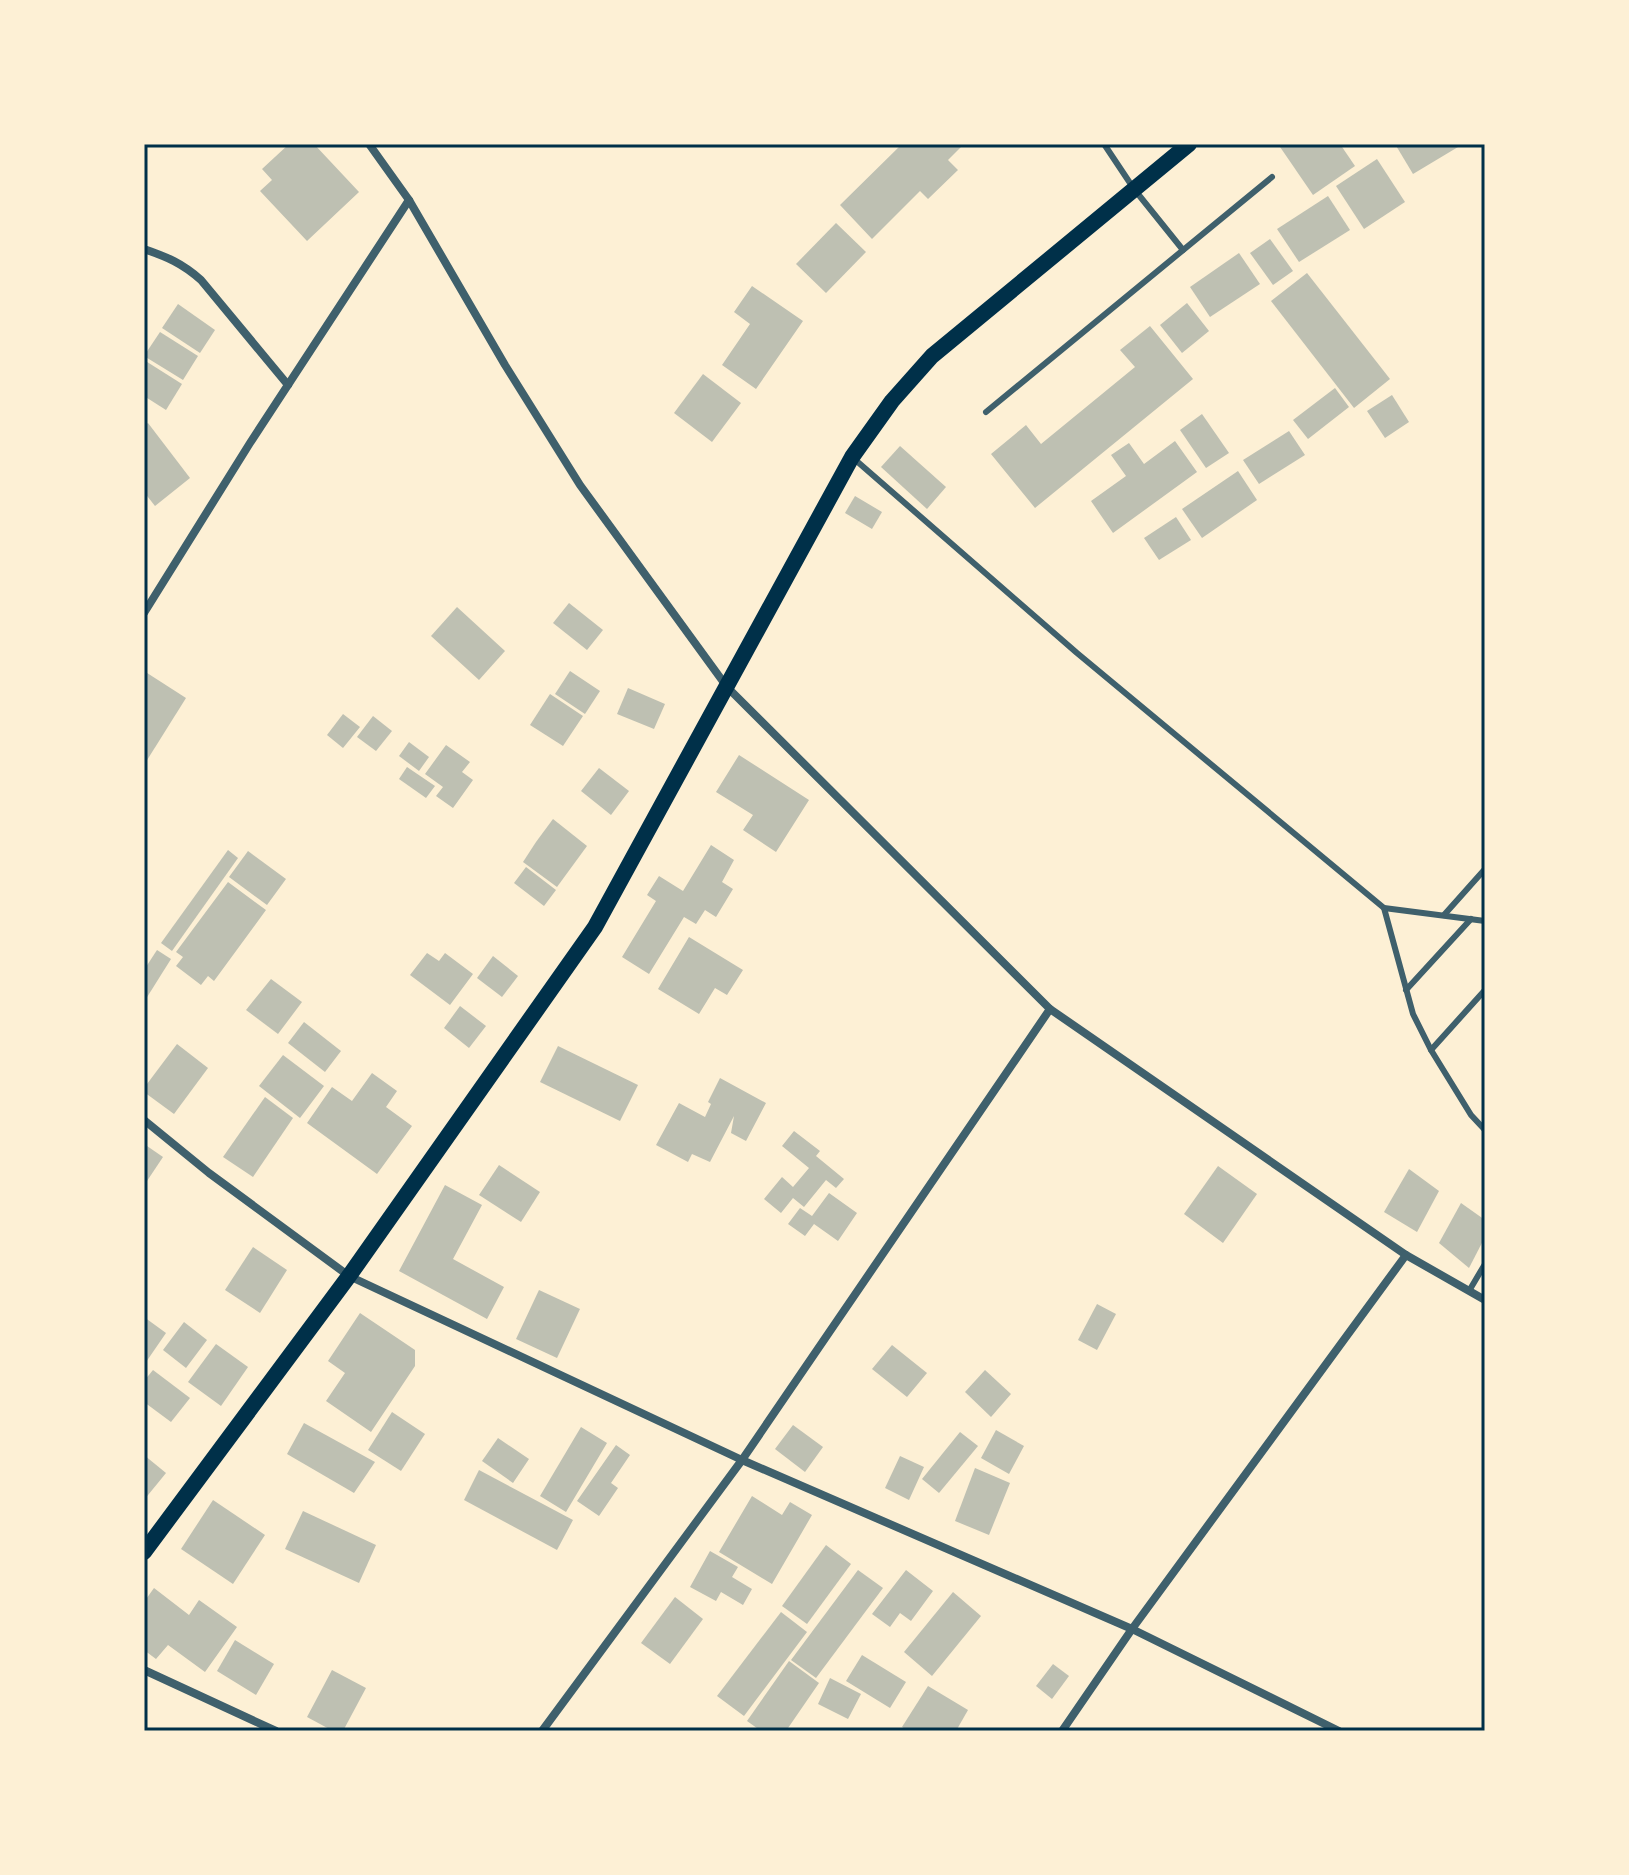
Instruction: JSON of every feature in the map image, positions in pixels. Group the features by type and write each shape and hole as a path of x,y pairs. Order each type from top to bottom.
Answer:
{"main road":[{"path":"144,1552 349,1276 595,927 852,457 892,401 932,356 1189,144"}],"street":[{"path":"369,144 409,200 505,365 580,485 727,687 1050,1009 1406,1255 1485,1300"},
{"path":"144,613 409,200"},
{"path":"144,249 174,260 201,280 288,385"},
{"path":"542,1731 742,1460 1050,1009"},
{"path":"144,1120 209,1173 349,1276 742,1460 1132,1629 1339,1731"},
{"path":"1062,1731 1132,1629 1406,1255"},
{"path":"144,1670 276,1731"}],"lane":[{"path":"1104,144 1134,189 1183,250"},
{"path":"986,412 1272,177"},
{"path":"852,457 1077,653 1384,908 1485,921"},
{"path":"1444,915 1485,869"},
{"path":"1384,908 1413,1014 1471,1115 1485,1130"},
{"path":"1406,990 1471,919"},
{"path":"1431,1050 1485,990"},
{"path":"1469,1291 1485,1264"}],"building":[{"path":"289,144 314,144 359,192 307,241 260,191 272,180 262,169"},
{"path":"902,144 964,144 948,160 958,170 928,199 920,191 872,239 840,205"},
{"path":"1278,144 1340,144 1355,166 1313,195"},
{"path":"1395,144 1463,144 1413,174"},
{"path":"1377,159 1405,202 1364,229 1336,186"},
{"path":"1328,196 1350,230 1299,262 1277,229"},
{"path":"836,223 866,252 826,293 796,264"},
{"path":"1270,239 1293,271 1273,285 1250,253"},
{"path":"1239,253 1260,284 1210,317 1190,287"},
{"path":"1307,273 1390,379 1354,408 1271,301"},
{"path":"752,286 803,321 756,389 722,365 750,324 734,312"},
{"path":"1187,303 1209,331 1182,353 1160,325"},
{"path":"178,304 215,330 200,353 162,328"},
{"path":"1150,326 1193,379 1035,508 991,454 1026,425 1041,444 1135,367 1120,350"},
{"path":"160,332 198,356 183,380 144,356"},
{"path":"144,360 182,384 166,410 144,396"},
{"path":"703,374 741,403 712,442 674,413"},
{"path":"1335,388 1349,407 1308,439 1293,420"},
{"path":"1392,395 1409,422 1385,438 1367,411"},
{"path":"1202,414 1229,453 1206,468 1180,430"},
{"path":"148,423 190,478 155,506 144,492 144,426"},
{"path":"1289,431 1305,455 1259,484 1243,460"},
{"path":"1175,441 1197,472 1113,533 1091,501 1126,476 1111,455 1129,443 1144,464"},
{"path":"900,446 946,487 927,509 881,467"},
{"path":"1238,471 1257,500 1202,538 1182,509"},
{"path":"855,496 882,512 872,529 845,513"},
{"path":"1176,517 1191,540 1159,560 1144,538"},
{"path":"569,603 603,630 587,650 553,623"},
{"path":"457,607 505,651 479,680 431,636"},
{"path":"144,671 186,698 144,765"},
{"path":"570,671 600,691 585,714 555,694"},
{"path":"628,688 665,704 654,729 617,714"},
{"path":"550,694 583,716 563,746 530,725"},
{"path":"343,714 360,727 343,748 327,735"},
{"path":"373,716 392,731 376,751 357,737"},
{"path":"409,742 429,757 419,771 399,756"},
{"path":"446,745 470,762 462,772 473,780 453,808 436,796 443,787 425,774"},
{"path":"739,755 809,800 776,852 743,830 753,815 716,792"},
{"path":"407,767 435,786 426,798 399,779"},
{"path":"599,768 629,791 611,815 581,791"},
{"path":"553,819 587,846 557,887 523,862"},
{"path":"711,845 734,860 722,882 733,889 716,917 705,910 696,924 684,917 649,974 622,957 656,901 647,895 659,876 683,891"},
{"path":"228,850 238,858 172,951 161,943"},
{"path":"248,851 286,879 267,905 229,877"},
{"path":"526,867 556,890 544,906 514,883"},
{"path":"228,882 266,910 214,981 208,976 201,985 176,966 183,957 176,952"},
{"path":"689,937 743,970 727,995 715,988 699,1014 658,989"},
{"path":"157,950 171,959 144,1002 144,970"},
{"path":"427,953 439,961 445,953 473,974 450,1005 410,975"},
{"path":"493,956 518,976 502,997 477,978"},
{"path":"271,979 302,1002 278,1034 246,1010"},
{"path":"460,1006 486,1026 469,1048 444,1028"},
{"path":"304,1022 341,1051 325,1072 288,1043"},
{"path":"177,1044 208,1068 174,1114 144,1092 144,1088"},
{"path":"558,1046 638,1085 620,1121 540,1082"},
{"path":"283,1055 324,1086 300,1118 259,1086"},
{"path":"372,1073 397,1091 386,1107 412,1126 377,1174 307,1123 332,1087 352,1101"},
{"path":"720,1078 766,1103 746,1141 731,1133 734,1116 710,1162 692,1154 688,1162 656,1145 679,1103 705,1117 711,1104 708,1102"},
{"path":"265,1097 293,1118 253,1177 223,1157"},
{"path":"794,1131 820,1151 816,1156 844,1179 836,1188 826,1180 804,1207 793,1198 781,1213 764,1199 782,1177 793,1187 809,1168 782,1146"},
{"path":"147,1146 163,1157 147,1181 144,1179 144,1152"},
{"path":"499,1165 540,1192 521,1222 479,1195"},
{"path":"1218,1166 1257,1194 1223,1243 1184,1214"},
{"path":"1409,1169 1439,1191 1417,1232 1384,1212"},
{"path":"445,1185 482,1205 453,1259 504,1287 487,1319 399,1271"},
{"path":"829,1193 857,1213 838,1241 814,1224 805,1236 788,1224 800,1208 812,1216"},
{"path":"1461,1203 1485,1220 1485,1237 1469,1268 1439,1243"},
{"path":"253,1247 287,1270 260,1313 225,1290"},
{"path":"539,1290 580,1309 557,1358 516,1339"},
{"path":"1097,1304 1116,1314 1097,1350 1078,1340"},
{"path":"360,1313 415,1350 415,1366 371,1432 326,1401 345,1373 328,1361"},
{"path":"144,1317 166,1333 144,1365"},
{"path":"184,1322 207,1340 186,1368 163,1350"},
{"path":"216,1344 248,1367 221,1406 188,1382"},
{"path":"892,1345 927,1373 907,1397 872,1369"},
{"path":"153,1370 190,1398 171,1422 144,1402 144,1381"},
{"path":"985,1370 1011,1394 991,1417 965,1392"},
{"path":"392,1412 425,1434 401,1471 368,1450"},
{"path":"304,1423 375,1462 354,1493 287,1454"},
{"path":"793,1425 823,1447 805,1472 775,1449"},
{"path":"581,1427 607,1443 566,1512 540,1496"},
{"path":"996,1430 1024,1446 1009,1474 981,1458"},
{"path":"960,1432 978,1446 939,1493 922,1479"},
{"path":"498,1438 529,1459 513,1483 482,1461"},
{"path":"616,1445 630,1455 611,1483 618,1488 599,1516 577,1501"},
{"path":"144,1455 166,1473 144,1500"},
{"path":"900,1456 924,1467 909,1500 885,1488"},
{"path":"975,1468 1010,1483 989,1535 955,1521"},
{"path":"479,1470 573,1520 557,1550 464,1500"},
{"path":"752,1496 782,1515 790,1502 812,1515 772,1584 719,1552"},
{"path":"213,1500 265,1535 233,1584 181,1549"},
{"path":"303,1511 376,1545 359,1583 285,1549"},
{"path":"826,1545 851,1564 807,1624 782,1606"},
{"path":"710,1551 738,1567 732,1577 752,1589 743,1605 721,1592 716,1601 690,1587"},
{"path":"858,1570 883,1588 816,1678 791,1660"},
{"path":"906,1570 933,1591 911,1621 900,1613 890,1627 872,1614"},
{"path":"154,1588 189,1615 199,1600 237,1627 205,1672 168,1645 156,1659 144,1650 144,1602"},
{"path":"953,1592 981,1616 932,1676 904,1652"},
{"path":"675,1597 703,1619 670,1664 641,1643"},
{"path":"781,1612 807,1632 744,1716 717,1696"},
{"path":"235,1640 274,1664 256,1695 217,1671"},
{"path":"862,1655 906,1682 890,1708 846,1681"},
{"path":"789,1661 819,1683 786,1731 761,1731 747,1721"},
{"path":"1053,1664 1069,1676 1052,1699 1036,1686"},
{"path":"332,1670 366,1688 343,1731 333,1731 307,1717"},
{"path":"830,1678 861,1694 848,1719 818,1704"},
{"path":"928,1686 968,1710 956,1731 908,1731 902,1727"}]}
